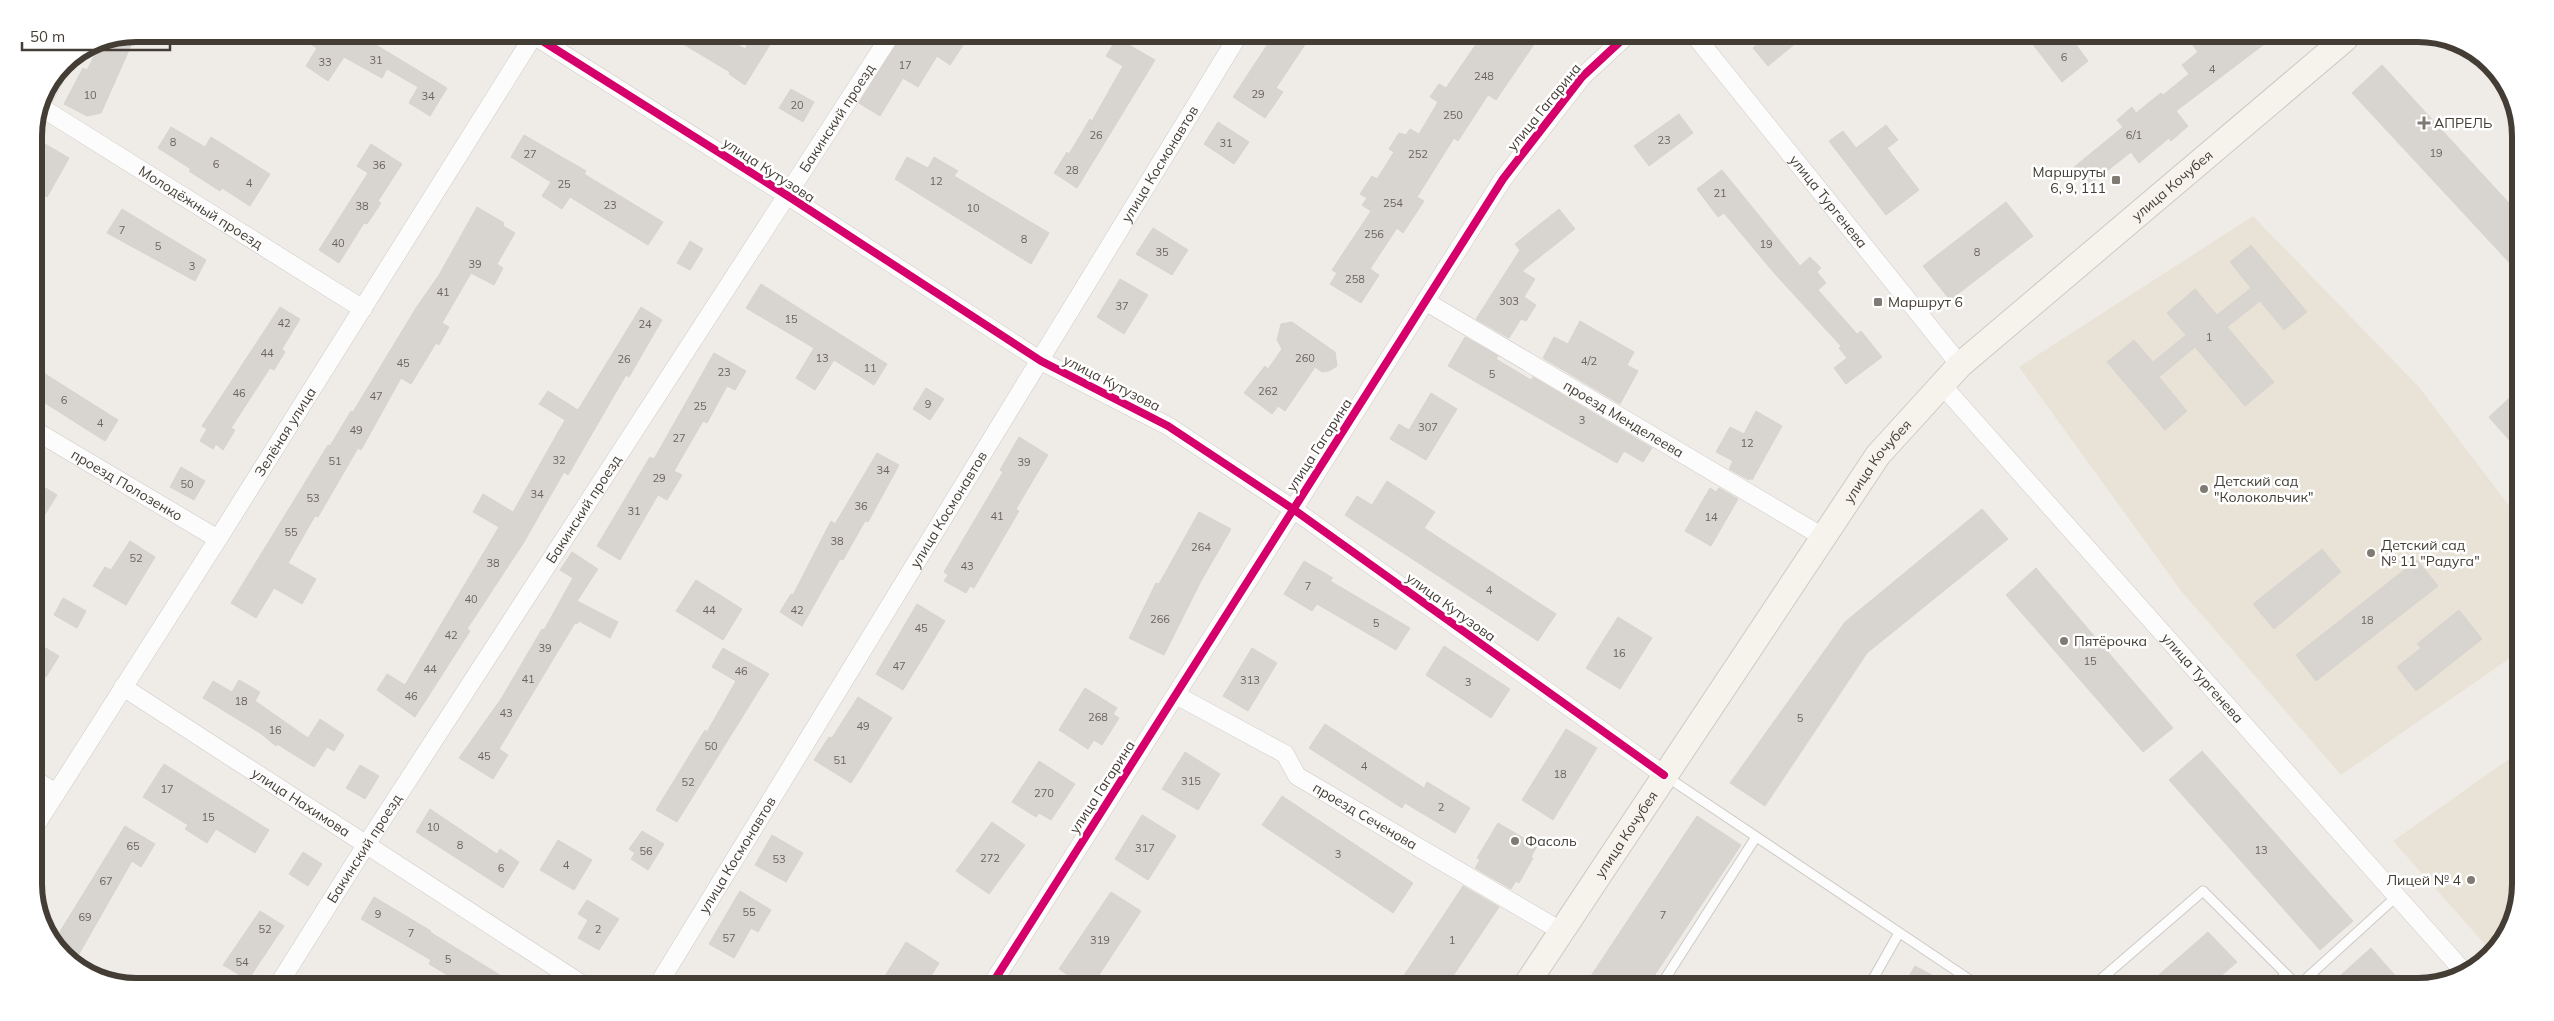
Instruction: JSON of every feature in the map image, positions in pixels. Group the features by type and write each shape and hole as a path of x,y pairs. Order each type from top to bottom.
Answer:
{"main road":[{"name":"улица Кочубея","path":"1531,978 1878,455 1960,365 2341,42"}],"street":[{"name":"улица Гагарина","path":"996,978 1503,179 1582,77 1618,42"},
{"name":"улица Тургенева","path":"1699,42 1960,365"},
{"name":"Зелёная улица","path":"43,814 218,539 529,43"},
{"name":"улица Кутузова","path":"546,43 788,196 1041,361 1168,426 1292,509 1664,776"},
{"name":"Бакинский проезд","path":"283,978 366,845 886,43"},
{"name":"улица Космонавтов","path":"662,978 1234,43"},
{"name":"Молодёжный проезд","path":"47,110 363,309"},
{"name":"проезд Менделеева","path":"1425,301 1823,537"},
{"name":"улица Тургенева","path":"1942,384 2461,968"},
{"name":"проезд Полозенко","path":"42,435 218,539"},
{"name":"улица Нахимова","path":"123,686 572,978"},
{"name":"проезд Сеченова","path":"1176,695 1285,754 1297,776 1561,931"},
{"path":"43,785 56,793"}],"lane":[{"path":"1664,776 1968,978"},
{"path":"1666,978 1756,837"},
{"path":"2102,978 2203,891 2290,978"},
{"path":"2307,978 2397,896"},
{"path":"1874,978 1899,933"},
{"path":"2282,978 2286,974"},
{"path":"2311,974 2315,978"}],"shaded area":[{"path":"2253,216 2419,387 2512,509 2512,657 2341,775 2181,591 2019,367"},
{"name":"Лицей № 4","path":"2512,757 2511,897 2507,915 2502,926 2487,947 2393,841"}],"building":[{"path":"1306,42 1276,88 1283,92 1265,118 1233,97 1269,43"},
{"path":"1477,42 1535,42 1496,100 1488,95 1458,141 1454,138 1417,197 1424,201 1403,233 1397,228 1370,269 1379,275 1361,303 1330,284 1337,273 1332,270 1371,211 1362,205 1367,198 1360,194 1372,176 1377,179 1394,152 1389,149 1399,133 1406,135 1410,129 1419,134 1438,102 1430,97 1439,84 1446,88"},
{"path":"1760,42 1797,42 1768,66 1753,48"},
{"path":"2031,42 2074,42 2088,61 2062,82"},
{"path":"2190,42 2267,42 2176,111 2188,126 2171,141 2169,138 2139,163 2131,152 2088,186 2073,168 2123,127 2117,120 2132,107 2136,113 2161,93 2163,95 2189,74 2182,65 2198,52"},
{"path":"132,43 101,113 87,116 64,104 83,68 87,70 97,51 118,44"},
{"path":"309,43 373,43 447,88 430,116 409,103 418,87 387,69 382,78 344,57 328,81 306,66 317,48"},
{"path":"681,43 734,43 745,49 749,43 771,43 745,85 729,74 730,72"},
{"path":"897,43 965,43 950,65 937,56 918,87 903,78 880,116 859,103"},
{"path":"1114,43 1125,43 1155,60 1077,188 1054,173 1067,152 1069,154 1090,119 1092,121 1123,66 1106,56"},
{"path":"2382,65 2511,205 2511,265 2352,93"},
{"path":"791,89 814,102 803,122 779,108"},
{"path":"1679,114 1693,133 1649,166 1634,146"},
{"path":"1218,122 1249,142 1234,164 1204,144"},
{"path":"1886,125 1898,140 1887,148 1919,190 1886,215 1829,141 1843,131 1856,148"},
{"path":"171,127 205,147 211,137 270,174 250,206 222,188 220,191 189,171 191,169 158,148"},
{"path":"524,135 586,171 584,174 663,222 648,245 570,197 562,209 542,196 551,182 511,157"},
{"path":"45,144 69,158 47,197 42,194 42,149"},
{"path":"371,144 402,164 378,201 381,203 367,224 364,223 339,263 319,250 368,173 357,166"},
{"path":"907,157 928,168 934,157 958,171 954,176 1049,233 1031,264 895,179"},
{"path":"1722,170 1800,266 1810,257 1821,268 1817,272 1826,283 1818,290 1857,334 1861,331 1882,357 1846,384 1834,368 1847,358 1839,348 1841,346 1775,274 1724,213 1718,217 1697,189"},
{"path":"2006,202 2033,236 1950,300 1923,266"},
{"path":"477,207 504,223 503,226 515,233 497,264 503,268 494,285 471,273 442,323 449,327 439,345 436,343 411,384 401,378 361,450 358,448 318,517 315,516 288,563 316,579 302,604 274,588 256,618 231,603 328,445 330,446 351,411 353,412 416,308 439,275"},
{"path":"122,209 206,260 195,281 107,233"},
{"path":"1559,209 1575,229 1522,271 1535,279 1524,297 1536,305 1526,321 1521,319 1509,338 1476,319 1520,250 1515,244"},
{"path":"1153,228 1188,250 1172,275 1136,254"},
{"path":"690,241 703,249 690,270 677,263"},
{"path":"2251,245 2307,312 2284,330 2260,301 2227,327 2274,382 2245,406 2195,347 2159,377 2187,411 2165,430 2107,362 2134,340 2153,362 2186,335 2167,313 2195,289 2217,315 2251,288 2230,262"},
{"path":"1120,279 1148,295 1124,334 1097,317"},
{"path":"761,284 887,364 874,385 834,360 815,390 796,378 814,348 746,308"},
{"path":"280,307 300,319 282,349 285,352 274,370 270,368 231,428 235,430 223,450 216,444 213,449 200,441 207,429 202,426"},
{"path":"641,307 662,320 629,377 626,375 568,475 564,472 524,542 467,629 470,631 415,717 377,690 387,674 405,685 499,527 473,512 483,494 513,512 565,420 539,404 548,391 578,410"},
{"path":"1580,321 1634,352 1627,365 1638,371 1620,404 1543,358 1554,337 1568,344"},
{"path":"1292,322 1335,352 1337,366 1329,371 1322,372 1315,367 1285,411 1278,406 1272,414 1244,393 1265,366 1268,369 1282,349 1277,340 1281,324"},
{"path":"1465,337 1498,356 1496,359 1531,380 1533,377 1652,448 1643,462 1624,451 1617,463 1448,366"},
{"path":"714,353 746,371 735,390 727,386 707,423 703,421 674,471 682,475 667,500 658,495 620,560 597,546 650,457 654,459"},
{"path":"42,372 118,420 105,441 42,401"},
{"path":"926,388 944,399 930,420 913,409"},
{"path":"1431,393 1457,409 1426,460 1390,439 1399,424 1409,430"},
{"path":"2511,396 2511,443 2489,417"},
{"path":"1756,411 1782,426 1752,480 1750,478 1749,480 1729,469 1733,461 1716,452 1730,427 1744,434"},
{"path":"1019,437 1048,455 1016,509 1019,511 974,588 970,586 966,593 944,581 948,575 944,572 1003,472 1000,470"},
{"path":"877,453 899,465 868,522 865,521 843,560 840,559 802,626 780,612 791,594 793,595 831,521 835,524"},
{"path":"181,467 205,481 194,500 170,487"},
{"path":"1387,481 1435,512 1424,528 1556,614 1538,641 1345,515 1357,496 1372,505"},
{"path":"42,486 57,495 43,518"},
{"path":"1710,488 1716,492 1719,488 1738,499 1711,546 1685,531"},
{"path":"1982,509 2008,539 1867,653 1765,806 1730,783 1845,622"},
{"path":"1199,512 1231,529 1201,581 1164,655 1129,638 1156,583 1159,584"},
{"path":"130,541 155,557 126,605 93,586 105,567 111,570"},
{"path":"2322,549 2341,572 2274,629 2253,604"},
{"path":"572,552 598,569 577,601 618,622 610,638 579,621 577,624 575,623 499,749 508,755 493,779 459,758 501,699 542,629 544,630 573,578 560,570"},
{"path":"2417,560 2438,586 2316,681 2296,655"},
{"path":"1304,561 1333,578 1330,581 1410,628 1396,650 1317,604 1312,611 1284,594"},
{"path":"2036,568 2173,728 2143,752 2006,595"},
{"path":"696,580 742,609 723,640 676,611"},
{"path":"63,598 86,611 77,628 54,615"},
{"path":"917,604 945,621 903,690 876,674"},
{"path":"2459,610 2482,639 2416,691 2397,667 2421,648 2417,644"},
{"path":"1618,617 1652,638 1620,689 1586,668"},
{"path":"43,646 59,656 46,677 43,675"},
{"path":"1444,646 1510,689 1491,718 1426,675"},
{"path":"723,648 769,674 677,822 656,810 705,730 707,732 736,681 712,667"},
{"path":"1252,648 1277,663 1248,711 1223,696"},
{"path":"239,680 260,692 255,701 308,738 320,719 344,735 334,751 327,747 314,767 277,744 276,746 260,733 203,698 213,681 232,692"},
{"path":"1085,688 1117,708 1113,714 1119,718 1102,745 1094,740 1088,749 1059,730"},
{"path":"858,697 892,718 851,783 814,760 829,737 832,738"},
{"path":"1325,724 1424,788 1427,782 1470,808 1455,833 1405,803 1402,808 1309,748"},
{"path":"1566,729 1597,748 1553,820 1522,800"},
{"path":"2202,751 2353,921 2320,950 2169,780"},
{"path":"1185,752 1220,774 1198,810 1162,789"},
{"path":"1039,761 1075,784 1051,820 1039,813 1036,817 1012,802"},
{"path":"164,764 269,830 255,853 216,829 207,843 185,829 188,825 143,797"},
{"path":"360,765 379,776 365,799 346,788"},
{"path":"1282,796 1413,883 1393,913 1262,825"},
{"path":"430,809 497,854 500,849 519,862 503,888 416,832"},
{"path":"1142,815 1176,836 1148,880 1115,859"},
{"path":"1697,816 1741,845 1653,978 1590,978"},
{"path":"992,822 1025,845 989,894 956,871"},
{"path":"1498,823 1537,846 1531,857 1533,858 1519,883 1516,881 1511,889 1475,868 1480,860 1477,858"},
{"path":"125,826 155,844 141,867 132,861 77,957 58,936"},
{"path":"642,831 664,844 648,870 631,859 635,853 629,849"},
{"path":"772,835 803,853 786,882 755,865"},
{"path":"558,840 592,860 574,890 540,870"},
{"path":"303,852 322,864 308,886 289,874"},
{"path":"1463,886 1499,907 1452,978 1403,977"},
{"path":"740,891 771,910 758,932 751,928 734,958 709,944"},
{"path":"1111,892 1141,911 1097,978 1072,978 1059,969"},
{"path":"374,897 505,978 453,978 429,964 431,960 361,919"},
{"path":"587,900 619,919 599,950 578,938 588,920 578,914"},
{"path":"260,911 284,926 249,978 245,978 223,965"},
{"path":"2208,932 2237,962 2218,978 2155,978"},
{"path":"906,942 939,963 930,978 884,978"},
{"path":"2371,948 2397,978 2344,978 2341,975"},
{"path":"1915,966 1937,978 1908,978"}],"cycle path":[{"path":"996,978 1503,179 1582,77 1619,42"},
{"path":"545,43 788,196 1041,361 1168,426 1293,509 1664,775"}],"place":[{"name":"АПРЕЛЬ","path":"2424,123"},
{"name":"Маршруты 6, 9, 111","path":"2116,180"},
{"name":"Маршрут 6","path":"1878,302"},
{"name":"Детский сад \"Колокольчик\"","path":"2204,489"},
{"name":"Детский сад № 11 \"Радуга\"","path":"2371,553"},
{"name":"Пятёрочка","path":"2064,641"},
{"name":"Фасоль","path":"1515,841"},
{"name":"Лицей № 4","path":"2471,880"}]}
